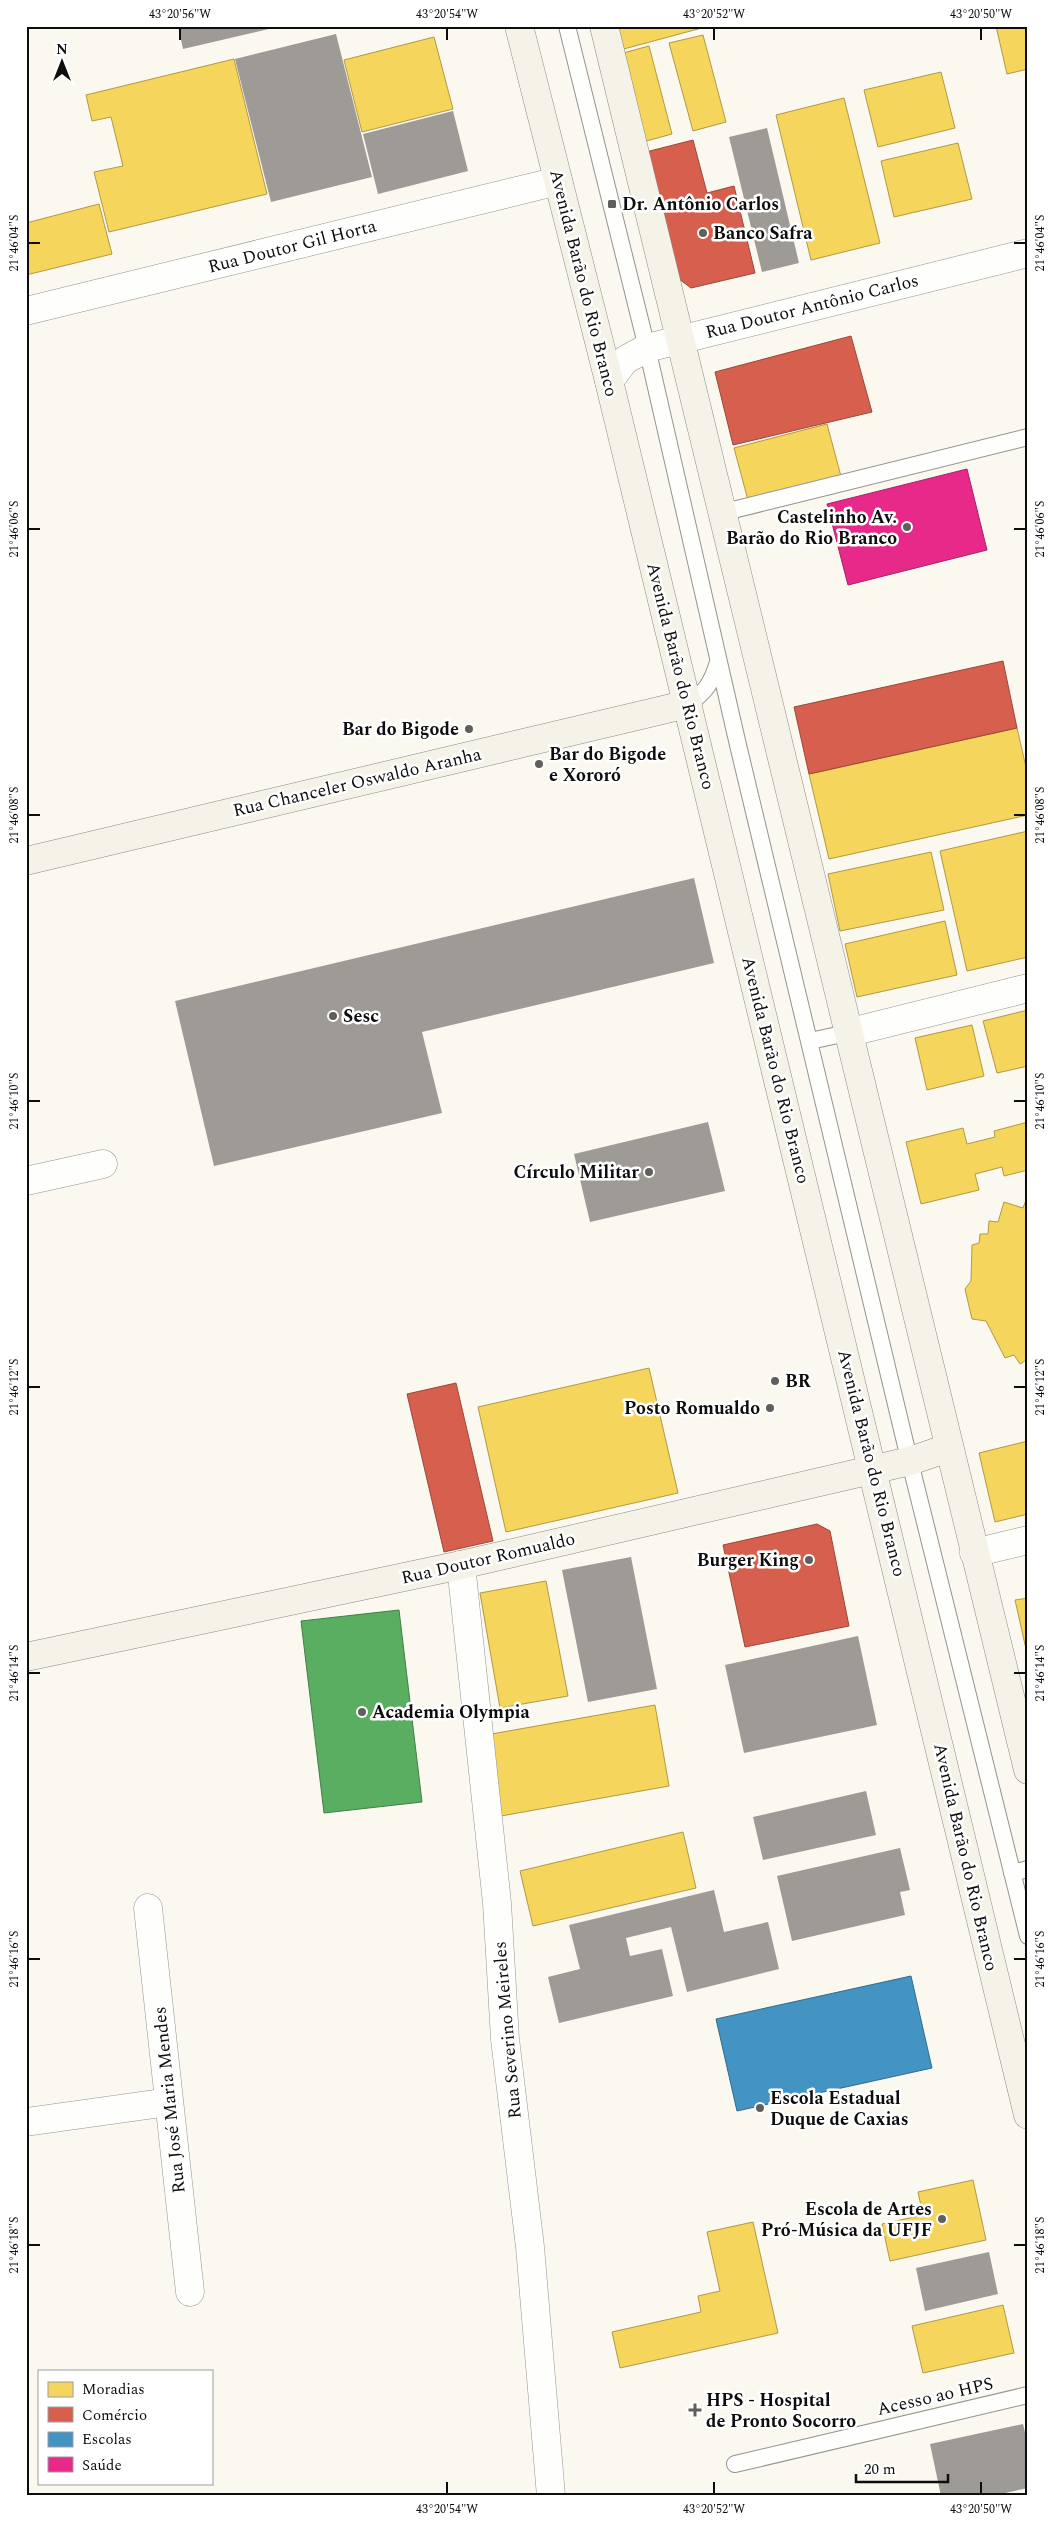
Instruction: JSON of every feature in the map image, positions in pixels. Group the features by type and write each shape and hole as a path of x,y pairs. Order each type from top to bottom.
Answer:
{"main road":[{"name":"Avenida Barão do Rio Branco","path":"519,26 688,704 1028,2115"},
{"path":"604,26 948,1448 1028,1770"},
{"name":"Rua Chanceler Oswaldo Aranha","path":"26,861 688,704"},
{"name":"Rua Doutor Romualdo","path":"26,1657 461,1565 873,1470 910,1461 948,1448"}],"street":[{"name":"Rua Doutor Gil Horta","path":"26,311 558,181"},
{"name":"Rua Doutor Antônio Carlos","path":"609,381 625,360 647,348 1028,253"},
{"path":"847,1032 1028,988"},
{"path":"26,1181 103,1164"},
{"path":"974,1554 1028,1540"},
{"name":"Rua Severino Meireles","path":"461,1565 497,1904 505,2039 530,2247 551,2496"},
{"name":"Rua José Maria Mendes","path":"148,1908 190,2292"},
{"path":"26,2122 169,2102"}],"lane":[{"path":"567,26 647,348 910,1461 1020,1871 1028,1936"},
{"path":"721,513 1028,437"},
{"path":"688,704 701,695 711,684 719,659"},
{"path":"810,1041 847,1032"},
{"name":"Acesso ao HPS","path":"735,2464 1028,2395"}],"building: Moradias":[{"path":"613,26 709,26 620,50"},
{"path":"996,26 1028,26 1028,69 1007,74"},
{"path":"703,35 726,122 693,131 669,43"},
{"path":"434,37 453,109 362,132 344,60"},
{"path":"649,46 672,134 639,143 616,55"},
{"path":"234,59 267,194 109,232 94,172 123,166 111,117 92,121 86,95"},
{"path":"941,72 955,128 878,147 864,90"},
{"path":"844,98 880,243 811,260 776,115"},
{"path":"958,143 972,199 894,217 881,161"},
{"path":"99,204 112,254 26,275 26,223"},
{"path":"827,424 842,480 749,504 734,448"},
{"path":"1017,728 1028,776 1028,815 829,859 809,774"},
{"path":"1028,831 1028,957 967,971 940,851"},
{"path":"931,852 944,910 840,931 828,874"},
{"path":"945,921 957,975 857,997 845,944"},
{"path":"1028,1010 1028,1066 997,1073 983,1021"},
{"path":"972,1025 984,1076 927,1090 915,1038"},
{"path":"1028,1122 1028,1170 1004,1176 1002,1167 975,1174 979,1190 921,1204 906,1142 963,1128 967,1144 995,1137 994,1131"},
{"path":"1026,1200 1028,1201 1028,1359 1020,1364 1014,1355 1005,1358 986,1321 972,1319 965,1289 971,1281 972,1245 979,1243 980,1234 988,1234 989,1221 998,1222 1004,1202 1023,1208"},
{"path":"649,1368 678,1493 506,1532 478,1407"},
{"path":"1028,1441 1028,1514 995,1522 979,1453"},
{"path":"546,1581 568,1696 500,1708 480,1593"},
{"path":"1028,1598 1028,1658 1015,1600"},
{"path":"655,1705 669,1786 501,1816 486,1735"},
{"path":"683,1832 696,1888 533,1926 520,1871"},
{"name":"Escola de Artes Pró-Música da UFJF","path":"973,2180 986,2240 890,2261 882,2224 923,2215 918,2192"},
{"path":"753,2222 778,2333 620,2368 612,2332 701,2312 698,2296 720,2291 707,2232"},
{"path":"1003,2305 1014,2353 923,2373 912,2326"}],"building: Comércio":[{"name":"Banco Safra","path":"693,140 707,193 734,186 755,273 691,288 671,273 642,153"},
{"path":"851,336 872,412 733,445 715,372"},
{"path":"1003,661 1017,728 809,774 794,707"},
{"path":"456,1383 493,1541 444,1552 407,1394"},
{"path":"817,1524 830,1531 849,1626 745,1647 723,1545"}],"building: Escolas":[{"path":"911,1976 932,2068 737,2111 716,2019"}],"building: Saúde":[{"name":"Castelinho Av. Barão do Rio Branco","path":"967,469 987,550 848,585 827,504"}],"building: Público":[{"name":"Academia Olympia","path":"399,1610 422,1802 324,1813 301,1621"}],"building: Outros":[{"path":"178,26 277,26 277,27 183,49"},
{"path":"336,34 372,177 271,202 235,59"},
{"path":"453,111 468,171 378,194 363,134"},
{"path":"767,128 799,263 762,272 729,137"},
{"name":"Sesc","path":"694,878 714,963 422,1032 442,1113 214,1166 175,1001"},
{"name":"Círculo Militar","path":"708,1122 725,1191 590,1222 574,1154"},
{"path":"631,1557 657,1689 588,1702 562,1570"},
{"path":"858,1636 877,1725 744,1753 725,1665"},
{"path":"866,1791 876,1835 763,1860 753,1817"},
{"path":"900,1848 910,1890 900,1892 905,1915 792,1941 777,1876"},
{"path":"714,1890 724,1932 768,1922 779,1969 687,1992 671,1927 626,1938 630,1956 662,1949 673,1996 559,2023 548,1977 580,1969 569,1925"},
{"path":"989,2252 998,2294 925,2311 916,2268"},
{"path":"1023,2424 1028,2445 1028,2488 991,2496 941,2496 930,2444"}],"place":[{"name":"Dr. Antônio Carlos","path":"612,204"},
{"name":"Banco Safra","path":"703,233"},
{"name":"Castelinho Av. Barão do Rio Branco","path":"907,527"},
{"name":"Bar do Bigode","path":"469,729"},
{"name":"Bar do Bigode e Xororó","path":"539,764"},
{"name":"Sesc","path":"333,1016"},
{"name":"Círculo Militar","path":"649,1172"},
{"name":"BR","path":"775,1381"},
{"name":"Posto Romualdo","path":"770,1408"},
{"name":"Burger King","path":"809,1560"},
{"name":"Academia Olympia","path":"362,1712"},
{"name":"Escola Estadual Duque de Caxias","path":"760,2108"},
{"name":"Escola de Artes Pró-Música da UFJF","path":"942,2219"},
{"name":"HPS - Hospital de Pronto Socorro","path":"695,2410"}]}
